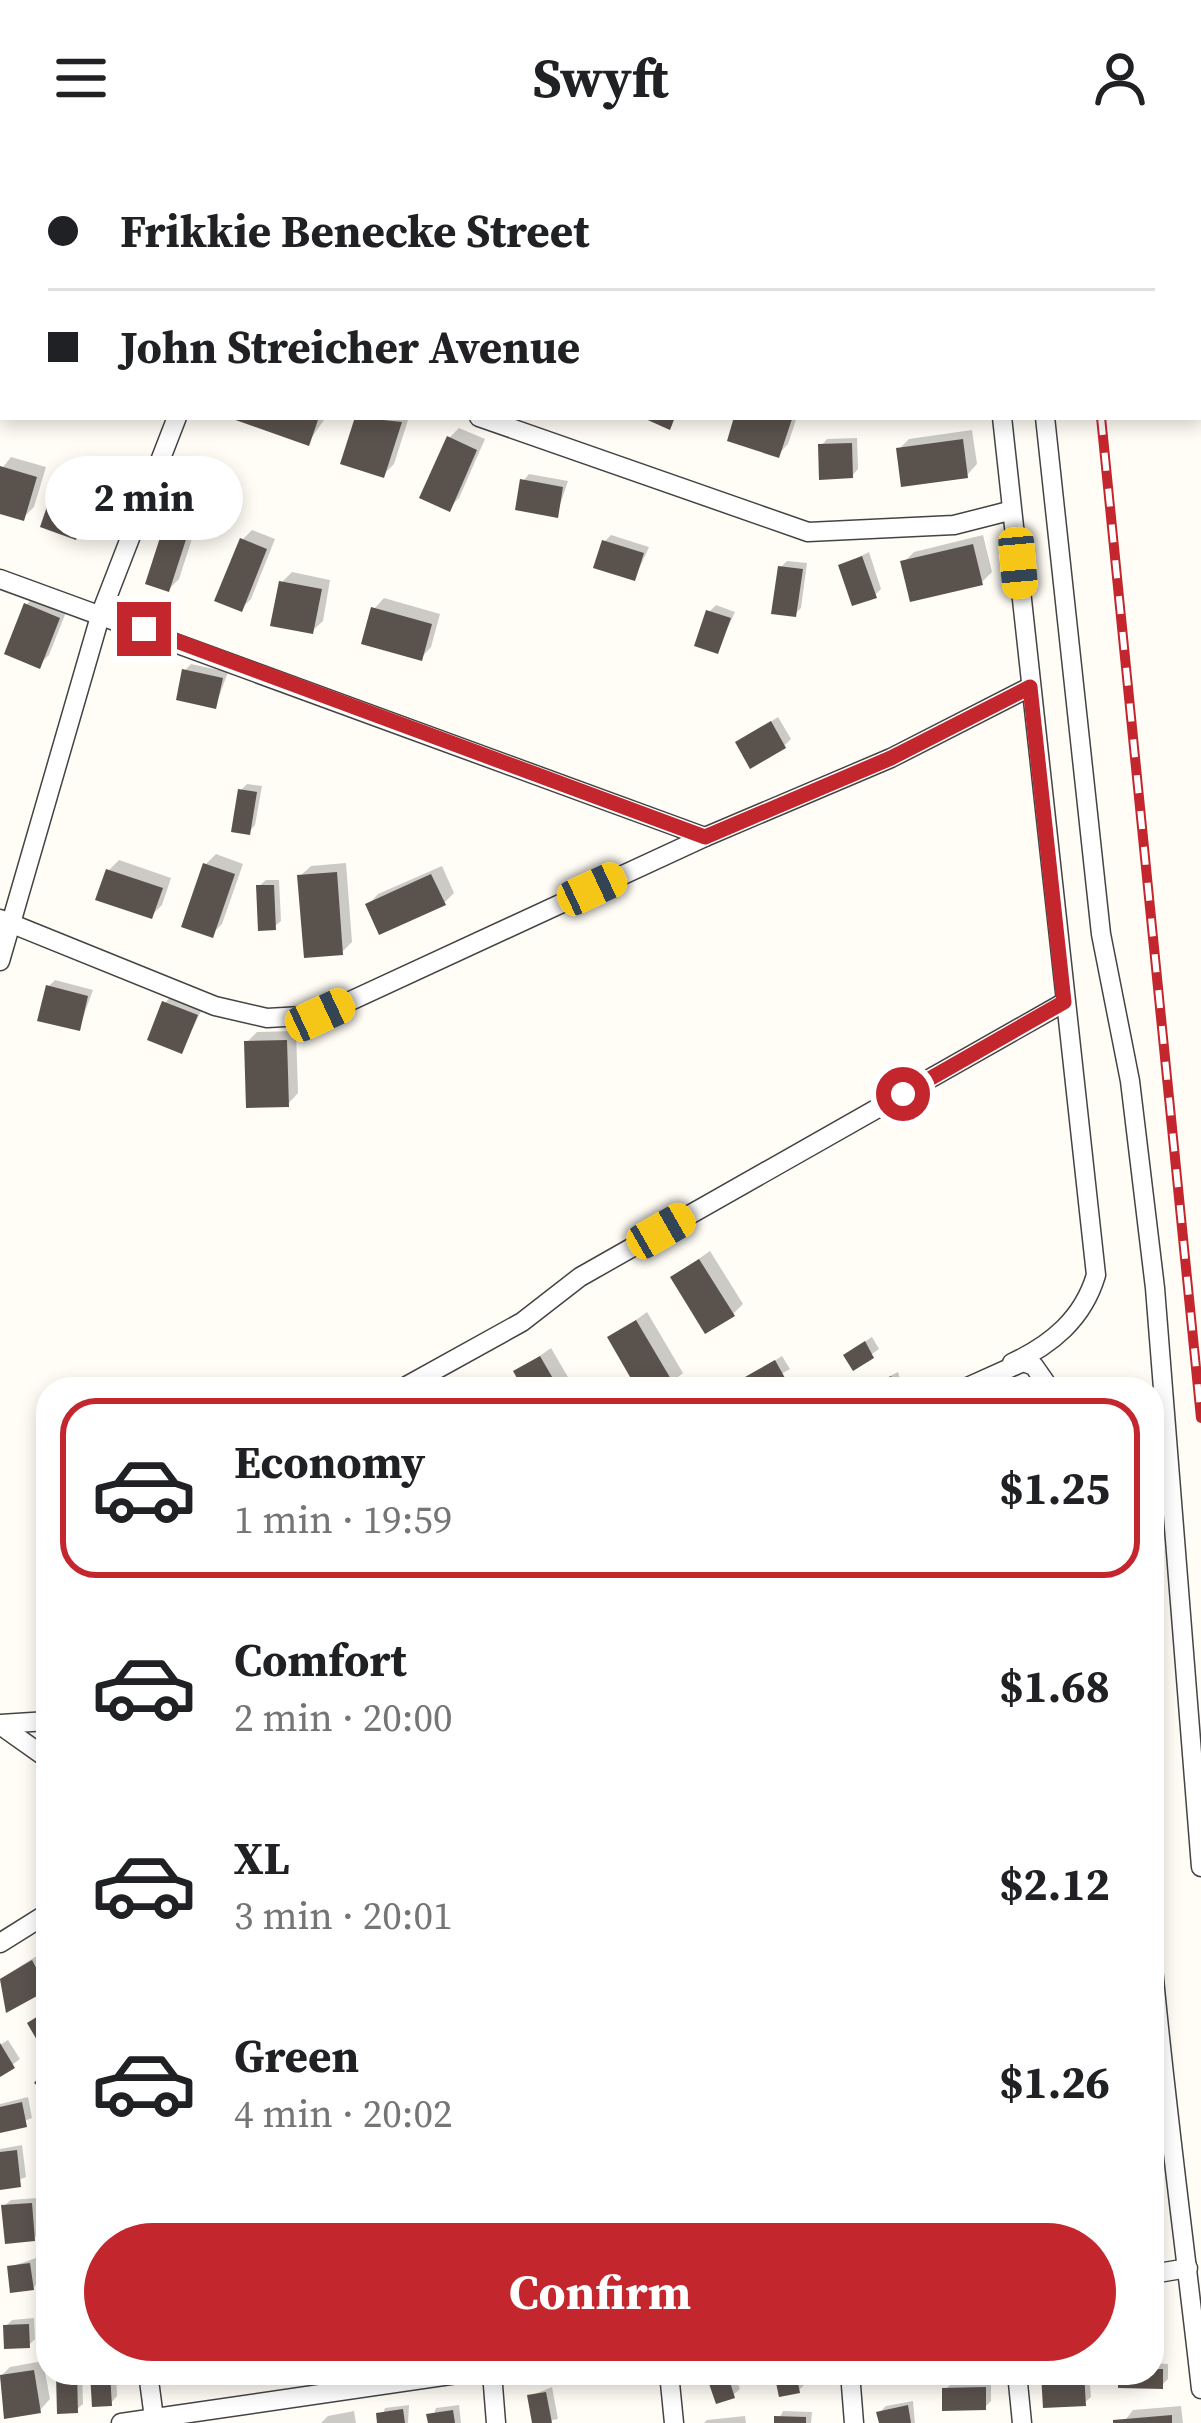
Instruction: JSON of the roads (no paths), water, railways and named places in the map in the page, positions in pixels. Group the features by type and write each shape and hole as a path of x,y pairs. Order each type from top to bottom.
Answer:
{"street":[{"path":"0,961 5,921 101,613 176,420"},
{"path":"488,420 808,532 934,526 1009,511"},
{"path":"988,1377 1049,1346 1073,1317 1096,1275 1002,420"},
{"path":"1045,420 1101,934 1130,1081 1162,1377"},
{"path":"0,579 705,837"},
{"path":"5,921 215,1006 267,1018 320,1015 705,837 891,758 1030,687"},
{"path":"423,1377 522,1322 580,1276 1064,1002"},
{"path":"1017,1363 1034,1366 1042,1377"},
{"path":"1164,1401 1201,1867"},
{"path":"0,1725 36,1721"},
{"path":"0,1725 36,1750"},
{"path":"0,1943 36,1923"},
{"path":"1164,2097 1201,2389"},
{"path":"1164,2272 1188,2268"},
{"path":"150,2385 154,2418"},
{"path":"121,2423 312,2385"},
{"path":"493,2385 496,2423"},
{"path":"670,2385 674,2423"},
{"path":"851,2385 854,2423"},
{"path":"1018,2385 1022,2423"}],"railway":[{"path":"1101,420 1201,1418"}]}
